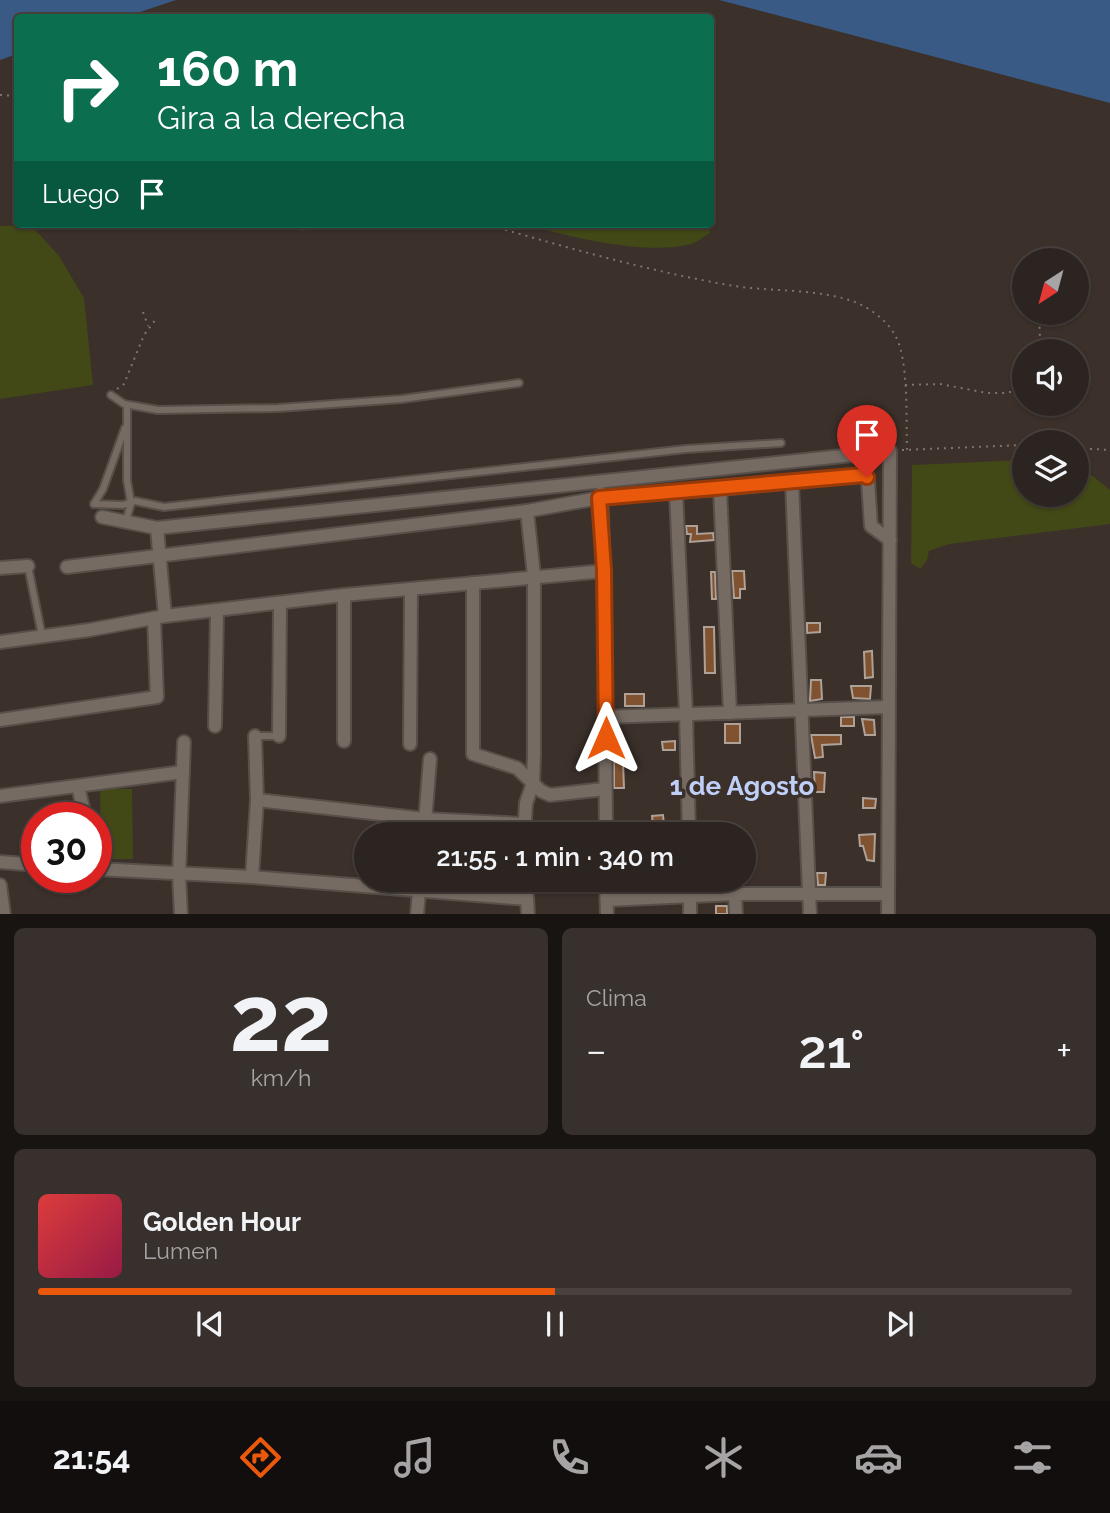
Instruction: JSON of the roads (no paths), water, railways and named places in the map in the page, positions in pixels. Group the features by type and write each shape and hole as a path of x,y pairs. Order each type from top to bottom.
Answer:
{"street":[{"path":"102,517 157,528 890,451 888,914"},
{"path":"66,568 527,512 599,498 864,475 868,481 871,526 890,540"},
{"path":"603,480 599,498 604,570 606,822"},
{"path":"792,483 810,914"},
{"path":"720,489 730,713"},
{"path":"676,492 689,822"},
{"path":"525,822 526,803 533,783 534,576 527,512"},
{"path":"0,720 157,697 160,617 157,528"},
{"path":"0,568 28,566"},
{"path":"0,642 217,610 604,570"},
{"path":"473,583 473,754 517,768 541,791 551,795 605,789"},
{"path":"410,744 411,589"},
{"path":"344,595 344,741"},
{"path":"279,603 279,736"},
{"path":"215,726 217,610"},
{"path":"606,717 888,707"},
{"path":"252,877 257,800 255,736"},
{"path":"181,914 179,875 184,742"},
{"path":"425,822 430,759"},
{"path":"0,796 183,772"},
{"path":"78,786 82,802"},
{"path":"257,800 455,822"},
{"path":"0,862 21,864"},
{"path":"112,870 354,882"},
{"path":"0,885 5,914"},
{"path":"417,914 419,892"},
{"path":"473,892 527,899"},
{"path":"527,892 528,914"},
{"path":"607,892 607,914"},
{"path":"690,892 690,914"},
{"path":"607,900 735,894 888,894"},
{"path":"735,894 736,914"}],"lane":[{"path":"111,395 127,405 168,410 278,408 402,399 519,383"},
{"path":"126,521 131,503 127,480 127,405"},
{"path":"127,419 103,489 94,504 123,505 140,501 164,507 686,449 781,443"},
{"path":"28,566 42,636"},
{"path":"255,736 279,736"}],"water":[{"path":"0,0 176,0 134,14 14,14 14,55 0,60"},
{"path":"719,0 1110,0 1110,103"}],"district":[{"name":"1 de Agosto","path":"742,786"}]}
